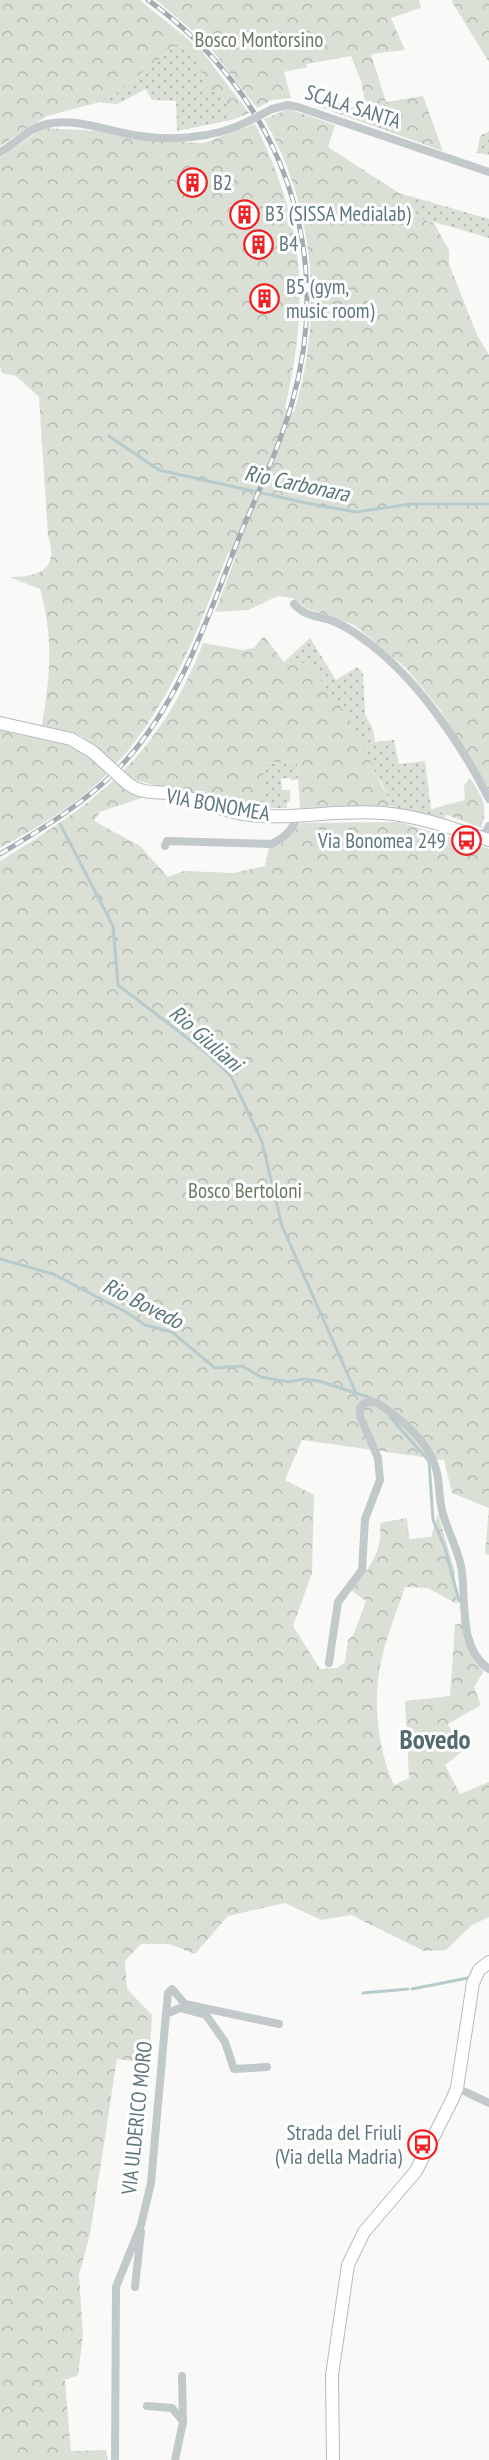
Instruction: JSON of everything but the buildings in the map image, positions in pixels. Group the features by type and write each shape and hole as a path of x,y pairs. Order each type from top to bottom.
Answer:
{"main road":[{"name":"VIA BONOMEA","path":"0,723 71,739 93,752 127,783 145,792 177,795 235,812 298,817 362,812 384,813 441,824 485,839"},
{"path":"333,2460 332,2375 348,2265 364,2232 416,2171 457,2088 473,1983 479,1970 489,1962"}],"street":[{"name":"SCALA SANTA","path":"0,152 32,130 46,124 94,127 160,138 209,134 288,105 489,172"},
{"path":"294,604 310,616 333,621 348,628 403,673 432,709 489,799"},
{"path":"165,846 167,841 271,844 280,841 289,832 298,817"},
{"path":"485,839 489,826"},
{"path":"328,1664 338,1602 362,1570 365,1519 380,1480 378,1458 360,1416 360,1408 364,1403 376,1402 420,1439 431,1456 441,1481 443,1514 461,1565 471,1644 480,1661 489,1669"},
{"name":"VIA ULDERICO MORO","path":"135,2287 141,2225 151,2183 168,1993 172,1989 185,2004 279,2024"},
{"name":"VIA ULDERICO MORO","path":"166,2014 180,2008 206,2015 225,2042 234,2069 267,2067"},
{"path":"457,2088 489,2103"},
{"name":"VIA ULDERICO MORO","path":"115,2460 116,2287 141,2225"},
{"path":"175,2460 183,2422 182,2376"},
{"path":"147,2406 172,2408 183,2422"}],"green space":[{"path":"0,0 140,0 201,50 249,113 235,119 221,94 207,89 199,64 178,44 104,103 100,102 47,116 0,146"},
{"name":"Bosco Montorsino","path":"156,0 419,0 421,8 391,18 405,50 371,54 386,102 423,96 443,151 317,106 329,102 367,112 361,81 351,56 306,64 307,67 284,72 291,98 272,100 257,108 206,42"},
{"path":"451,0 489,0 489,62"},
{"path":"178,44 199,64 207,89 221,94 235,119 177,131 176,101 152,100 146,89 117,104 104,103"},
{"path":"289,109 335,125 328,147 399,193 420,218 434,223 449,250 449,264 477,335 489,355 489,790 441,711 407,669 354,625 306,608 292,598 278,596 248,610 215,612 236,556 228,553 188,652 154,714 134,743 85,794 54,816 0,848 0,730 75,747 96,748 81,736 42,726 49,657 44,607 40,589 9,577 30,575 45,569 51,556 51,547 48,535 39,397 16,376 2,373 0,366 0,157 44,128 97,131 154,141 204,143 255,124 272,161 284,196 293,230 298,263 300,297 298,332 285,408 294,412 309,338 311,300 309,262 304,225 294,188 281,153 264,119"},
{"path":"489,131 489,155 477,153 480,136"},
{"path":"399,193 489,219 489,238 420,218"},
{"name":"Bosco Bertoloni","path":"264,636 284,662 309,664 354,726 391,806 300,808 297,761 263,763 263,808 228,806 132,779 124,785 147,796 100,812 94,821 140,846 168,877 184,871 233,873 265,866 269,848 280,845 301,823 399,822 489,849 489,1508 452,1493 444,1460 302,1440 285,1480 314,1495 312,1573 293,1626 320,1669 337,1668 345,1662 348,1640 354,1634 366,1601 351,1590 364,1575 377,1551 380,1523 407,1518 409,1539 431,1537 438,1514 454,1568 457,1604 428,1588 405,1587 389,1634 378,1677 377,1709 380,1741 394,1785 409,1778 405,1701 450,1696 455,1625 462,1623 472,1654 484,1671 474,1687 481,1705 448,1724 463,1751 445,1765 460,1794 489,1782 489,1917 472,1925 446,1950 424,1951 351,1915 321,1920 285,1903 228,1916 195,1954 169,1944 141,1944 125,1961 127,1989 152,2015 149,2063 117,2059 90,2234 79,2275 83,2335 78,2375 65,2380 71,2451 106,2450 108,2460 0,2460 0,861 68,817 122,772 146,746 167,716 186,682 203,643 243,650 254,648"},
{"path":"310,638 336,680 357,667 363,673 365,714 373,729 375,742 394,740 399,764 425,761 431,809 447,813 443,821 391,806 381,782 309,664 284,662"},
{"path":"297,761 298,779 291,781 290,778 281,779 282,790 290,790 290,801 287,803 287,808 263,808 263,763"},
{"path":"470,778 483,802 484,814 481,828 432,809 465,800 464,785"},
{"path":"489,1508 489,1555 485,1554"}],"waterway":[{"name":"Rio Carbonara","path":"109,436 159,470 311,504 356,512 411,504 489,504"},
{"name":"Rio Giuliani","path":"60,824 113,926 118,985 203,1050 231,1076 262,1142 282,1226 355,1391"},
{"name":"Rio Bovedo","path":"0,1259 53,1274 126,1312 145,1325 172,1332 215,1368 242,1366 261,1377 288,1382 305,1379 319,1381 371,1398"},
{"name":"Rio Bovedo","path":"390,1417 429,1461 433,1520 445,1548 459,1601"},
{"path":"412,1989 468,1978"},
{"path":"363,1993 408,1989"}],"railway":[{"path":"0,854 62,815 106,781 141,743 160,716 191,658 275,453 292,403 304,344 307,287 300,231 286,178 263,127 232,81 193,38 148,0"}],"place":[{"name":"B2","path":"192,183"},
{"name":"B3 (SISSA Medialab)","path":"244,214"},
{"name":"B4","path":"258,244"},
{"name":"B5 (gym, music room)","path":"265,299"},
{"name":"Via Bonomea 249","path":"467,841"},
{"name":"Strada del Friuli (Via della Madria)","path":"423,2145"}],"district":[{"name":"Bovedo","path":"435,1740"}]}
